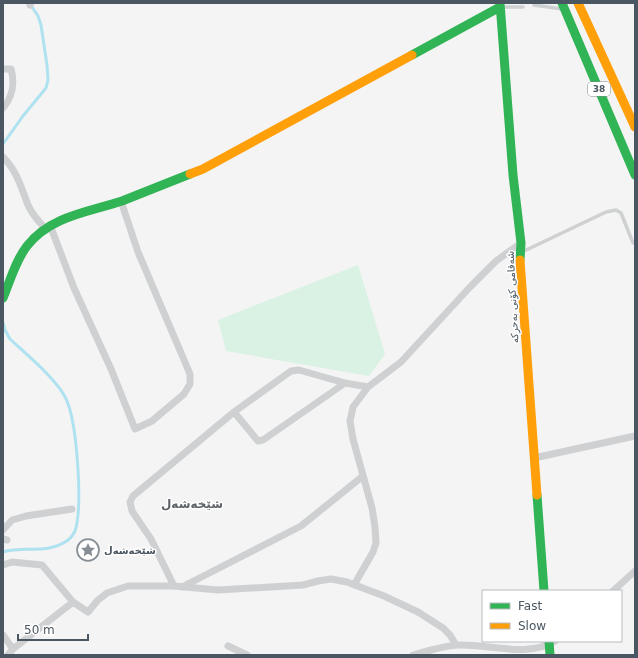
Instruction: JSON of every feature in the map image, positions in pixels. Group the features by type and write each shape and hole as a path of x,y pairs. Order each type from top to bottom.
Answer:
{"street":[{"name":"38","path":"578,3 635,127"},
{"path":"3,298 19,260 27,246 47,226 83,212 121,201 204,169 500,5"},
{"name":"شەقامی کۆنی بەحرکە","path":"500,5 513,175 521,243 520,254 544,590"},
{"name":"38","path":"564,6 635,175"},
{"path":"3,69 11,69 14,82 12,94 3,108"},
{"path":"3,157 16,173 35,217 47,226 111,369 134,430 152,420 184,394 190,384 190,374 138,252 121,201"},
{"path":"354,585 376,543 372,508 353,439 350,421 353,407 368,387 401,362 496,261 521,243"},
{"path":"174,586 151,539 132,510 130,502 133,496 234,412 291,371 299,370 345,383 368,387"},
{"path":"234,412 258,441 263,440 345,383"},
{"path":"534,458 635,436"},
{"path":"182,587 301,526 363,476"},
{"path":"3,530 12,520 72,508"},
{"path":"3,565 12,562 42,565 73,602 88,612 98,600 107,593 128,586 174,586 218,590 303,585 330,579 348,582 384,596 418,612 442,628 450,635 456,645"},
{"path":"614,590 635,571"},
{"path":"3,635 11,652 73,602"},
{"path":"413,655 456,645 476,645 523,653 533,653 551,646"},
{"path":"228,646 247,655"}],"lane":[{"path":"500,5 523,7"},
{"path":"534,5 564,6"},
{"path":"520,254 606,212 616,210 621,213 633,243"}],"green space":[{"path":"358,265 385,354 369,376 226,351 218,320"}],"waterway":[{"path":"3,144 46,88 48,80 41,25 38,16 30,4"},
{"path":"3,322 10,339 50,377 63,393 67,401 74,428 79,486 79,504 75,531 68,540 58,546 50,548 11,550 3,552"}],"traffic: fast":[{"path":"500,3 513,175 521,243 520,260"},
{"path":"562,3 635,175"},
{"path":"412,55 500,7"},
{"path":"3,298 16,264 23,252 36,236 47,228 58,221 71,216 122,201 190,174"},
{"path":"537,495 544,590"},
{"path":"549,642 550,655"}],"traffic: slow":[{"path":"578,3 635,127"},
{"path":"190,174 203,169 412,55"},
{"path":"520,260 537,495"}],"place":[{"name":"شێخه‌شه‌ل","path":"88,550"}],"district":[{"name":"شێخەشەل","path":"192,504"}]}
